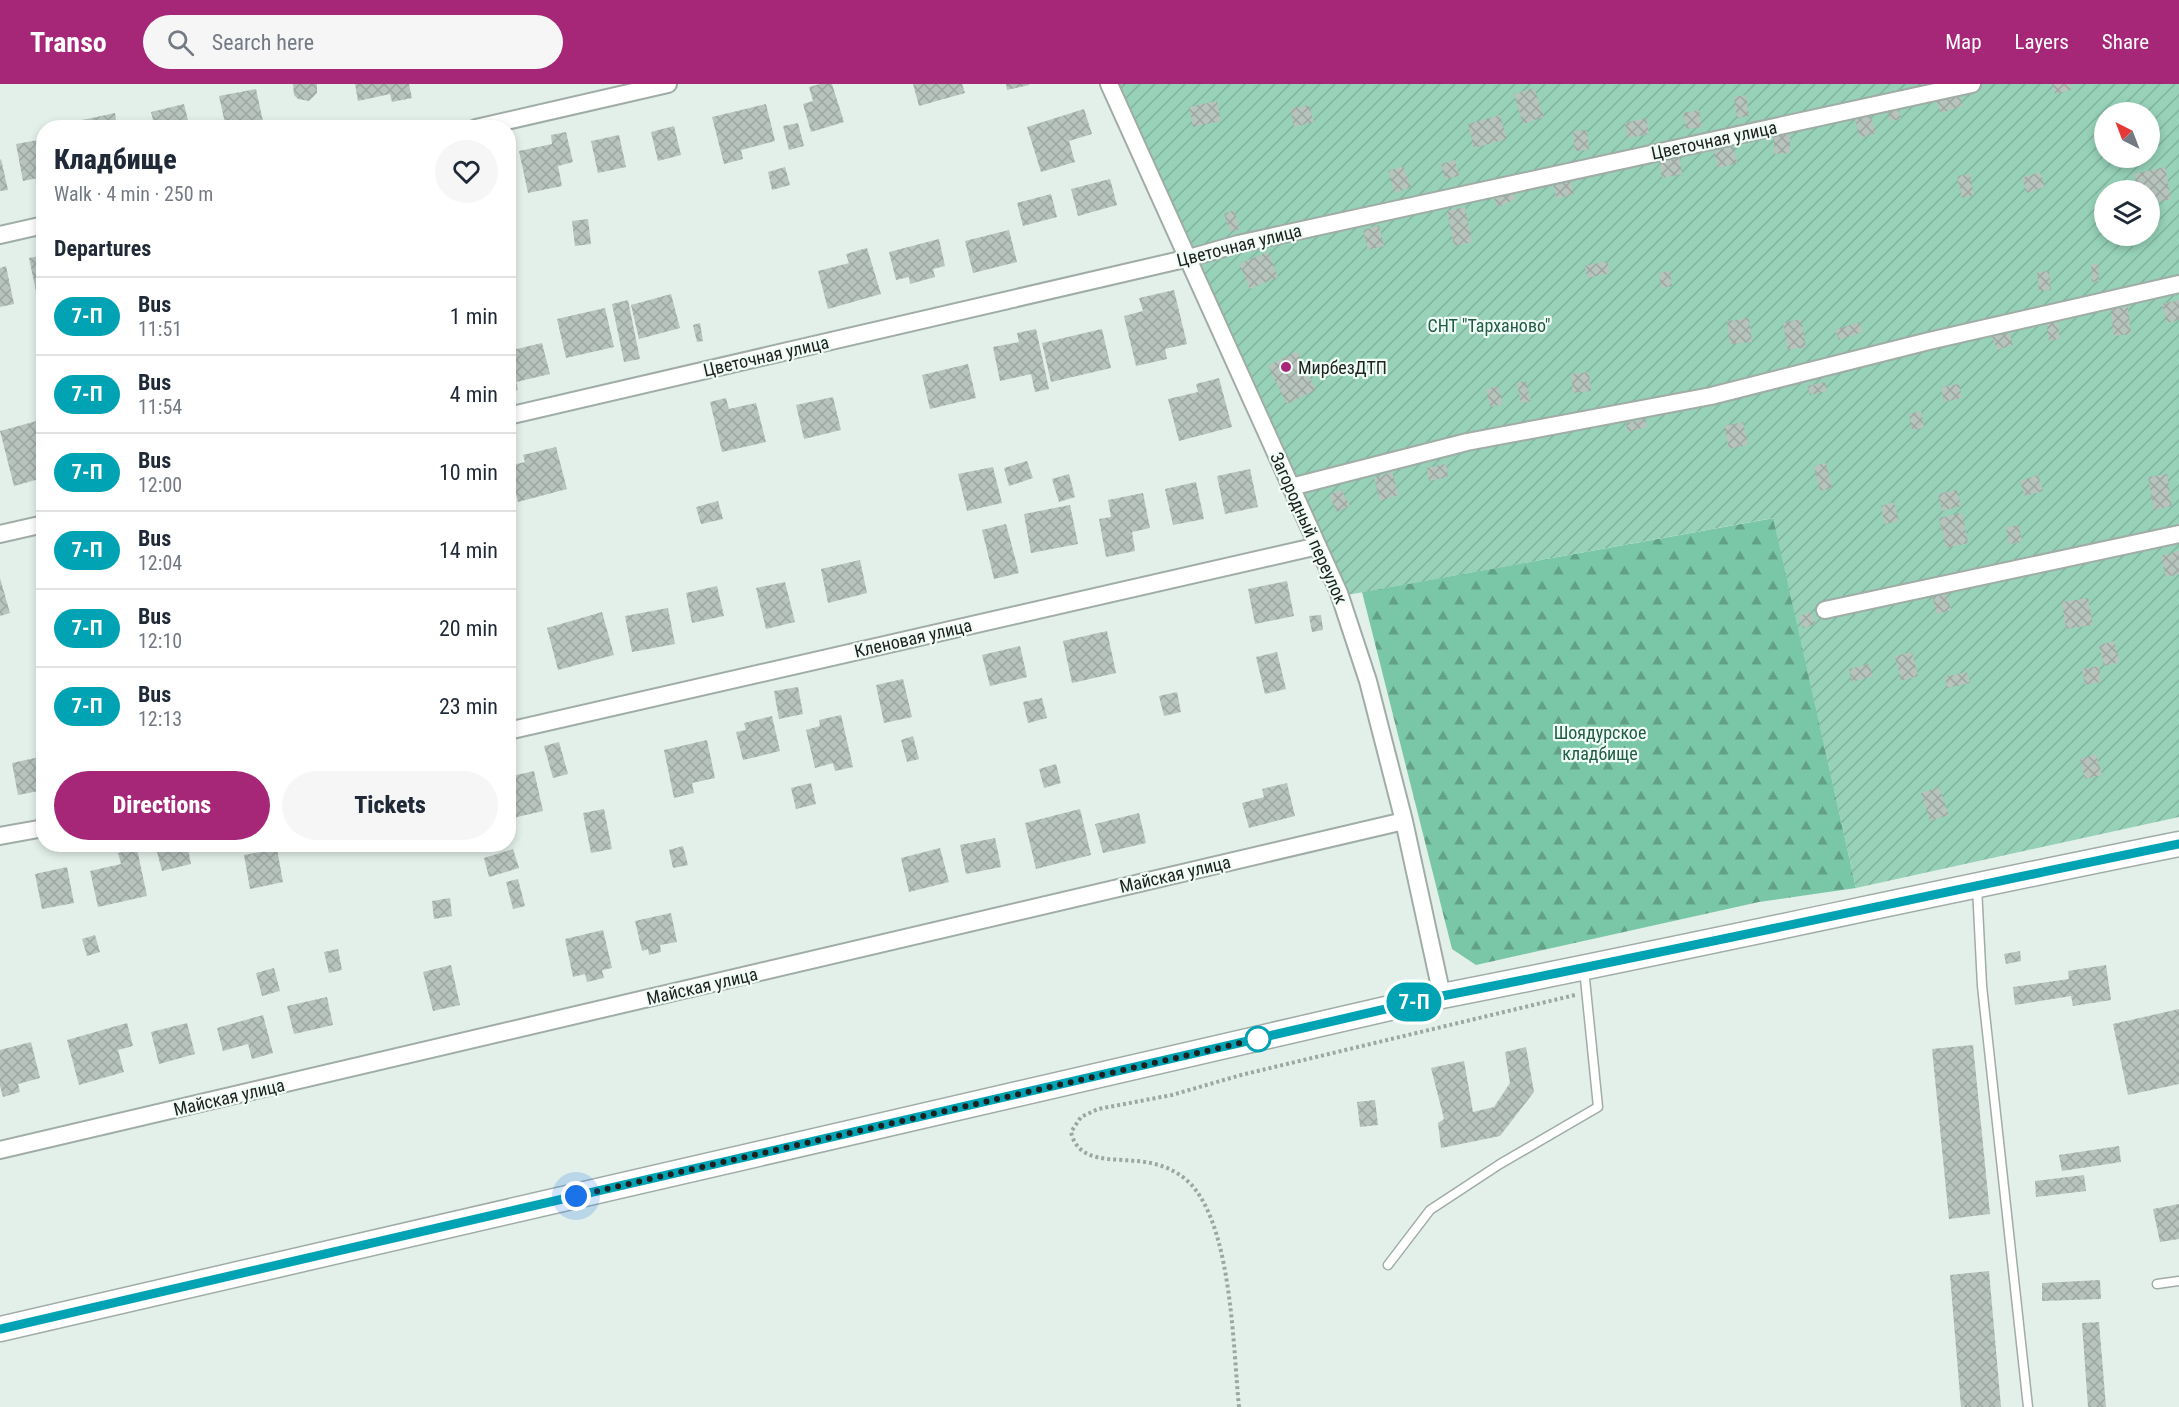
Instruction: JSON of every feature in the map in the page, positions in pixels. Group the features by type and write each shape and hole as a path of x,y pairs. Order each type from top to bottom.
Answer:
{"main road":[{"path":"0,1329 1442,996 2179,844"}],"street":[{"path":"511,120 668,84"},
{"name":"Загородный переулок","path":"1109,84 1339,593 1368,681 1404,821 1442,996"},
{"name":"Цветочная улица","path":"516,414 1189,258 1238,244 1972,84"},
{"path":"0,235 36,227"},
{"path":"1291,486 1467,442 1711,396 1929,341 2179,285"},
{"path":"0,534 36,526"},
{"path":"1825,610 2179,534"},
{"name":"Кленовая улица","path":"516,729 1318,546"},
{"name":"Майская улица","path":"0,1150 1404,821"},
{"path":"0,836 36,829"}],"lane":[{"path":"1977,884 1982,986 2028,1407"},
{"path":"1388,1265 1430,1210 1500,1164 1598,1107 1584,968"},
{"path":"2157,1284 2179,1281"}],"path":[{"path":"1239,1407 1221,1247 1209,1213 1195,1189 1178,1172 1137,1161 1111,1160 1085,1154 1074,1144 1071,1132 1081,1118 1098,1109 1172,1095 1241,1075 1588,992"}],"green space":[{"name":"СНТ \"Тарханово\"","path":"1113,84 2179,84 2179,817 1856,888 1773,518 1347,595"},
{"name":"Шоядурское кладбище","path":"1774,518 1856,888 1759,902 1476,965 1452,949 1362,592"}],"building":[{"path":"293,84 317,84 317,93 309,101 298,99 294,95"},
{"path":"355,84 409,84 412,98 392,102 390,94 358,101"},
{"path":"832,84 844,122 811,132 803,104 813,101 809,87"},
{"path":"913,84 962,84 965,93 919,106"},
{"path":"1006,84 1029,84 1029,85 1007,90"},
{"path":"2052,84 2070,84 2071,90 2055,94"},
{"path":"1534,88 1544,117 1523,124 1514,94"},
{"path":"256,89 263,120 224,120 219,96"},
{"path":"1958,91 1963,106 1941,113 1936,99"},
{"path":"1746,95 1749,116 1737,118 1734,97"},
{"path":"1217,101 1221,121 1193,127 1189,107"},
{"path":"184,104 188,120 153,120 151,112"},
{"path":"766,104 775,141 741,150 743,159 724,164 712,117"},
{"path":"1309,105 1314,122 1294,127 1290,109"},
{"path":"1898,105 1901,119 1890,121 1887,107"},
{"path":"1084,109 1092,134 1069,141 1075,162 1041,172 1027,127"},
{"path":"1699,110 1702,127 1686,129 1683,113"},
{"path":"115,113 116,120 83,120"},
{"path":"1500,115 1507,139 1474,148 1468,124"},
{"path":"1870,115 1876,133 1860,138 1855,119"},
{"path":"1646,118 1649,134 1628,138 1625,123"},
{"path":"798,123 804,146 789,150 783,126"},
{"path":"674,126 681,155 658,161 651,132"},
{"path":"1587,130 1589,150 1575,151 1573,131"},
{"path":"566,132 573,162 558,166 562,186 528,193 519,151 552,144 551,135"},
{"path":"619,135 626,167 598,173 591,141"},
{"path":"1774,135 1790,135 1790,153 1774,154"},
{"path":"36,140 36,179 23,181 16,144"},
{"path":"1733,146 1737,163 1718,168 1714,151"},
{"path":"1679,155 1682,174 1662,178 1659,158"},
{"path":"0,160 8,190 0,191"},
{"path":"1455,160 1459,176 1445,179 1441,164"},
{"path":"1403,166 1411,187 1395,193 1388,171"},
{"path":"785,167 790,185 772,190 768,172"},
{"path":"2165,167 2171,199 2160,202 2160,180 2136,180 2134,174"},
{"path":"2040,172 2045,187 2027,193 2022,178"},
{"path":"1970,174 1974,195 1962,198 1957,176"},
{"path":"1570,178 1574,194 1557,199 1553,183"},
{"path":"1110,179 1117,205 1078,216 1071,189"},
{"path":"1512,191 1516,199 1498,207 1494,199"},
{"path":"1051,194 1057,217 1023,226 1017,203"},
{"path":"1465,207 1472,242 1454,246 1447,211"},
{"path":"1234,210 1240,229 1230,232 1224,214"},
{"path":"588,219 591,244 575,246 572,221"},
{"path":"1379,225 1384,246 1368,250 1363,230"},
{"path":"1009,230 1017,262 973,273 965,241"},
{"path":"939,239 945,266 933,269 935,277 910,284 909,277 896,280 889,252"},
{"path":"867,248 881,294 828,309 818,271 849,263 846,254"},
{"path":"1268,252 1278,277 1250,289 1239,264"},
{"path":"36,257 36,291 29,258"},
{"path":"1607,261 1610,273 1587,278 1585,266"},
{"path":"2091,264 2098,264 2099,281 2092,282"},
{"path":"6,266 14,304 0,307 0,268"},
{"path":"1670,271 1672,286 1661,288 1659,273"},
{"path":"2049,271 2051,290 2039,291 2037,272"},
{"path":"1174,290 1187,344 1165,349 1167,359 1136,366 1124,316 1143,311 1139,298"},
{"path":"671,294 680,328 639,339 631,305"},
{"path":"628,300 640,359 624,362 612,304"},
{"path":"2179,300 2179,320 2167,323 2162,304"},
{"path":"2128,307 2131,334 2114,336 2111,309"},
{"path":"605,308 614,347 566,358 557,319"},
{"path":"1749,318 1752,342 1730,344 1727,321"},
{"path":"2057,318 2060,339 2049,341 2046,320"},
{"path":"1801,319 1806,347 1788,350 1783,323"},
{"path":"1859,322 1863,332 1839,340 1835,330"},
{"path":"700,323 703,341 697,342 693,325"},
{"path":"2007,327 2013,345 1997,350 1991,333"},
{"path":"1036,329 1049,389 1035,392 1031,374 1000,381 993,347 1019,342 1017,333"},
{"path":"1102,329 1111,368 1051,382 1042,343"},
{"path":"542,343 550,374 516,382 516,349"},
{"path":"1297,351 1316,390 1287,404 1268,366"},
{"path":"968,364 976,398 930,409 922,375"},
{"path":"1589,372 1591,391 1573,393 1571,374"},
{"path":"1219,378 1232,427 1179,441 1168,399 1198,392 1196,384"},
{"path":"1526,381 1531,401 1521,403 1517,383"},
{"path":"1825,382 1827,391 1810,395 1808,386"},
{"path":"1959,384 1962,398 1944,402 1941,387"},
{"path":"1498,386 1503,404 1490,407 1486,389"},
{"path":"833,397 841,430 804,439 796,405"},
{"path":"726,398 729,409 756,403 766,442 722,452 710,402"},
{"path":"1921,411 1924,428 1912,430 1909,414"},
{"path":"1645,419 1647,427 1628,432 1626,423"},
{"path":"36,421 36,480 14,486 0,431"},
{"path":"1743,422 1748,445 1729,449 1724,426"},
{"path":"556,447 567,489 518,502 516,464 525,462 523,455"},
{"path":"1027,461 1033,478 1009,486 1004,468"},
{"path":"1826,463 1832,488 1820,491 1814,466"},
{"path":"1446,464 1448,477 1429,481 1427,468"},
{"path":"993,467 1002,503 967,511 958,474"},
{"path":"1250,469 1258,507 1225,514 1217,476"},
{"path":"1392,472 1399,495 1380,501 1374,478"},
{"path":"1069,474 1075,497 1059,502 1052,479"},
{"path":"2167,474 2172,506 2154,510 2148,477"},
{"path":"2038,475 2043,491 2025,496 2020,481"},
{"path":"1196,482 1204,519 1173,525 1165,489"},
{"path":"1341,489 1350,506 1337,512 1329,495"},
{"path":"1957,490 1961,506 1942,511 1938,494"},
{"path":"1143,493 1150,528 1132,532 1135,551 1106,557 1099,519 1111,517 1108,500"},
{"path":"718,501 723,519 701,524 696,507"},
{"path":"1894,502 1899,521 1885,524 1881,506"},
{"path":"1070,505 1078,544 1031,553 1024,514"},
{"path":"1962,513 1968,543 1946,548 1939,518"},
{"path":"1006,524 1019,573 994,579 982,530"},
{"path":"2019,525 2022,542 2009,544 2006,527"},
{"path":"2179,551 2179,574 2166,577 2161,556"},
{"path":"860,560 867,593 828,603 821,569"},
{"path":"0,578 10,613 0,616"},
{"path":"1287,581 1294,616 1255,624 1248,589"},
{"path":"785,582 795,622 766,629 756,588"},
{"path":"717,586 724,616 692,623 686,593"},
{"path":"1946,592 1951,610 1937,614 1932,596"},
{"path":"2088,598 2093,625 2066,629 2062,602"},
{"path":"668,608 675,644 632,652 625,616"},
{"path":"602,612 614,655 558,670 547,628"},
{"path":"1811,612 1815,624 1803,628 1799,616"},
{"path":"1321,615 1323,630 1312,632 1309,616"},
{"path":"1107,631 1116,673 1072,683 1063,641"},
{"path":"2114,641 2120,662 2104,666 2099,645"},
{"path":"1020,646 1027,677 990,686 982,655"},
{"path":"1277,652 1286,689 1265,694 1256,657"},
{"path":"1912,652 1918,676 1901,681 1895,656"},
{"path":"1869,664 1873,676 1852,682 1849,669"},
{"path":"2099,666 2101,682 2085,685 2082,669"},
{"path":"1967,672 1970,683 1947,688 1945,677"},
{"path":"903,679 912,717 884,723 876,685"},
{"path":"798,687 803,714 779,719 774,691"},
{"path":"1177,692 1181,712 1164,716 1159,696"},
{"path":"1042,698 1047,718 1028,723 1023,702"},
{"path":"841,715 853,767 835,771 833,763 815,768 806,730 820,726 819,720"},
{"path":"772,716 780,751 743,760 736,732 746,730 744,723"},
{"path":"913,736 919,759 907,762 901,740"},
{"path":"707,740 715,778 692,783 694,793 674,798 664,750"},
{"path":"559,742 568,774 553,778 544,746"},
{"path":"2096,754 2102,775 2085,779 2080,759"},
{"path":"36,758 36,792 18,795 12,763"},
{"path":"1056,764 1061,783 1044,788 1039,769"},
{"path":"534,771 543,811 516,817 516,775"},
{"path":"811,783 816,804 796,809 791,788"},
{"path":"1287,783 1295,816 1249,828 1242,803 1264,797 1262,789"},
{"path":"1939,787 1949,815 1930,821 1921,793"},
{"path":"604,809 612,849 591,853 583,813"},
{"path":"1080,809 1091,855 1036,869 1025,823"},
{"path":"1139,813 1146,843 1103,853 1095,824"},
{"path":"995,838 1001,867 966,874 960,845"},
{"path":"683,846 688,865 673,868 669,850"},
{"path":"940,848 949,882 909,892 901,858"},
{"path":"138,852 147,896 98,907 90,871 121,864 118,853"},
{"path":"157,852 189,852 191,864 162,871"},
{"path":"278,852 283,882 250,889 244,855"},
{"path":"503,852 514,852 519,868 489,877 484,858"},
{"path":"67,867 74,903 42,909 35,874"},
{"path":"518,879 525,906 513,909 506,882"},
{"path":"450,898 452,916 434,919 432,901"},
{"path":"671,913 677,942 660,945 661,952 649,955 648,949 642,951 635,921"},
{"path":"603,930 612,968 602,970 604,978 587,982 585,974 573,977 565,939"},
{"path":"95,935 100,952 87,956 82,939"},
{"path":"338,949 342,970 329,973 324,952"},
{"path":"2020,951 2021,961 2006,964 2004,954"},
{"path":"451,965 460,1005 433,1011 423,972"},
{"path":"2106,965 2111,1000 2073,1006 2071,996 2015,1005 2013,987 2069,979 2068,971"},
{"path":"274,968 280,991 262,996 256,973"},
{"path":"327,997 333,1025 294,1034 287,1006"},
{"path":"2179,1009 2179,1084 2128,1095 2113,1024"},
{"path":"263,1015 273,1053 252,1059 248,1044 223,1051 217,1028"},
{"path":"127,1023 133,1046 118,1050 124,1072 79,1085 67,1040"},
{"path":"187,1023 195,1054 159,1064 151,1032"},
{"path":"31,1042 40,1078 18,1084 20,1092 3,1097 0,1086 0,1050"},
{"path":"1973,1045 1990,1214 1949,1219 1932,1049"},
{"path":"1526,1047 1534,1092 1500,1136 1441,1148 1438,1123 1444,1119 1431,1068 1464,1061 1473,1112 1494,1107 1510,1083 1505,1052"},
{"path":"1375,1100 1378,1125 1360,1127 1357,1102"},
{"path":"2119,1146 2121,1162 2062,1171 2059,1155"},
{"path":"2084,1175 2086,1191 2036,1197 2035,1181"},
{"path":"2179,1204 2179,1239 2160,1242 2153,1209"},
{"path":"1989,1271 2001,1407 1961,1407 1950,1275"},
{"path":"2100,1280 2101,1299 2042,1301 2042,1283"},
{"path":"2099,1322 2106,1407 2088,1407 2082,1323"}],"bus line":[{"name":"7-П","path":"0,1329 1442,996 2179,844"}],"place":[{"name":"МирбезДТП","path":"1286,367"}],"route":[{"path":"576,1196 1258,1039"}]}
